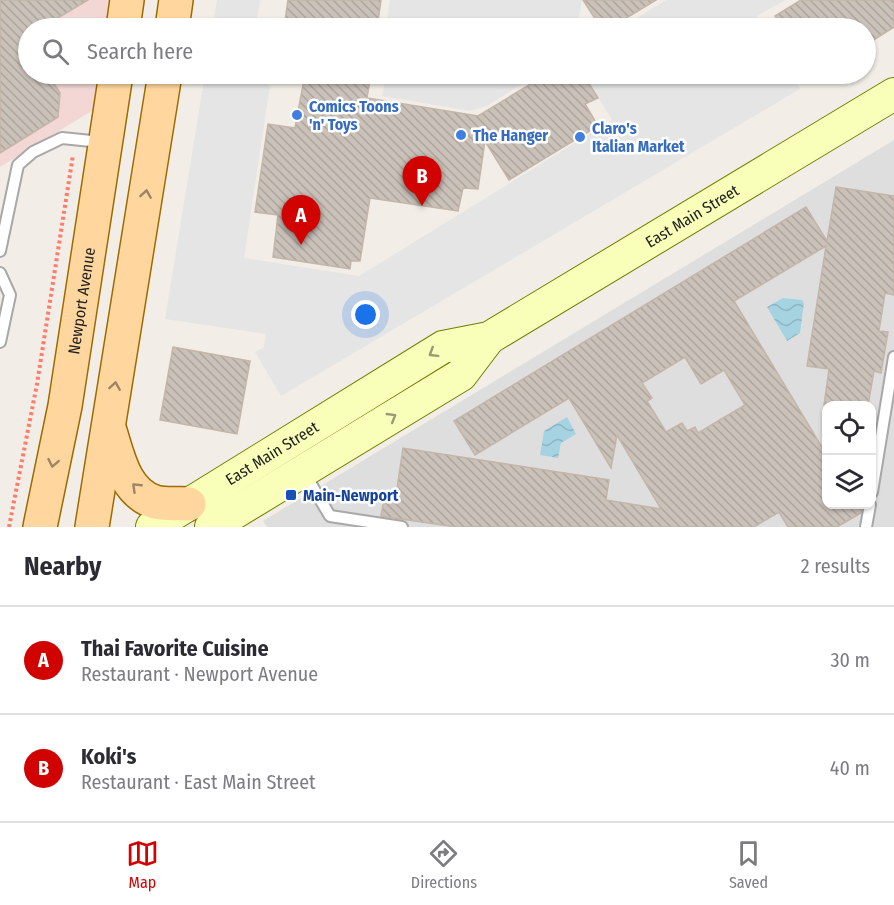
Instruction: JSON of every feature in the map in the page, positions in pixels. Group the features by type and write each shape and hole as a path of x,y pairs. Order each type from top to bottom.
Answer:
{"main road":[{"path":"125,18 128,0"},
{"path":"173,18 176,0"},
{"name":"Newport Avenue","path":"40,527 65,406 86,267 90,141 112,84"},
{"path":"92,527 163,84"},
{"name":"East Main Street","path":"152,527 443,347 489,338 892,98"},
{"path":"86,267 133,274"},
{"name":"East Main Street","path":"211,527 245,512 303,471 461,375 489,338"},
{"path":"108,426 125,476 138,491 155,502 189,504"}],"lane":[{"path":"0,251 18,165 33,152 62,138 90,141"},
{"path":"0,273 10,295 0,342"},
{"path":"876,467 894,357"},
{"path":"303,471 330,516 402,527"},
{"path":"866,527 869,509"}],"path":[{"path":"9,527 90,141"}],"shaded area":[{"path":"0,0 118,0 115,18 18,18 18,84 106,84 103,104 0,167"},
{"path":"217,0 260,0 257,18 214,18"},
{"path":"390,0 582,0 579,18 387,18"},
{"path":"666,0 785,0 757,16 758,18 636,18"},
{"path":"203,84 270,85 244,258 359,276 612,120 590,84 797,84 800,89 281,396 255,352 264,347 266,334 165,319"},
{"path":"384,84 522,84 487,106 470,111 382,96"},
{"path":"894,140 894,527 267,527 263,521"}],"water":[{"path":"783,298 802,300 804,303 800,333 787,341 767,307"},
{"path":"567,417 576,434 561,443 558,458 540,455 544,431"}],"building":[{"path":"0,0 88,0 58,18 18,18 18,84 54,84 60,93 58,117 0,153"},
{"path":"288,0 381,0 378,18 285,18"},
{"path":"583,0 656,0 626,18 595,18"},
{"path":"801,0 894,0 894,27 876,39 876,18 776,18 775,16"},
{"path":"303,84 369,84 367,98 478,116 531,84 589,84 598,98 585,104 598,126 509,180 485,141 478,189 463,188 458,211 370,198 360,261 351,261 350,269 273,257 278,215 255,212 268,124 295,128"},
{"path":"836,187 894,196 894,295 885,293 879,331 888,332 881,373 874,371 869,401 825,401 829,369 807,366 826,246 734,301 822,447 822,509 861,509 861,513 837,527 788,527 779,512 754,527 456,527 381,516 385,493 396,495 403,448 609,480 606,500 661,509 617,435 611,468 569,398 475,455 454,421 806,207 827,241","holes":["685,357 701,384 724,370 745,405 698,433 695,427 687,431 682,423 666,432 647,401 652,398 642,383"]},
{"path":"173,347 250,361 237,434 160,420"}],"place":[{"name":"Comics Toons 'n' Toys","path":"297,115"},
{"name":"The Hanger","path":"461,135"},
{"name":"Claro's Italian Market","path":"580,137"},
{"name":"Koki's","path":"422,206"},
{"name":"Thai Favorite Cuisine","path":"301,245"},
{"name":"Main-Newport","path":"291,495"}]}
